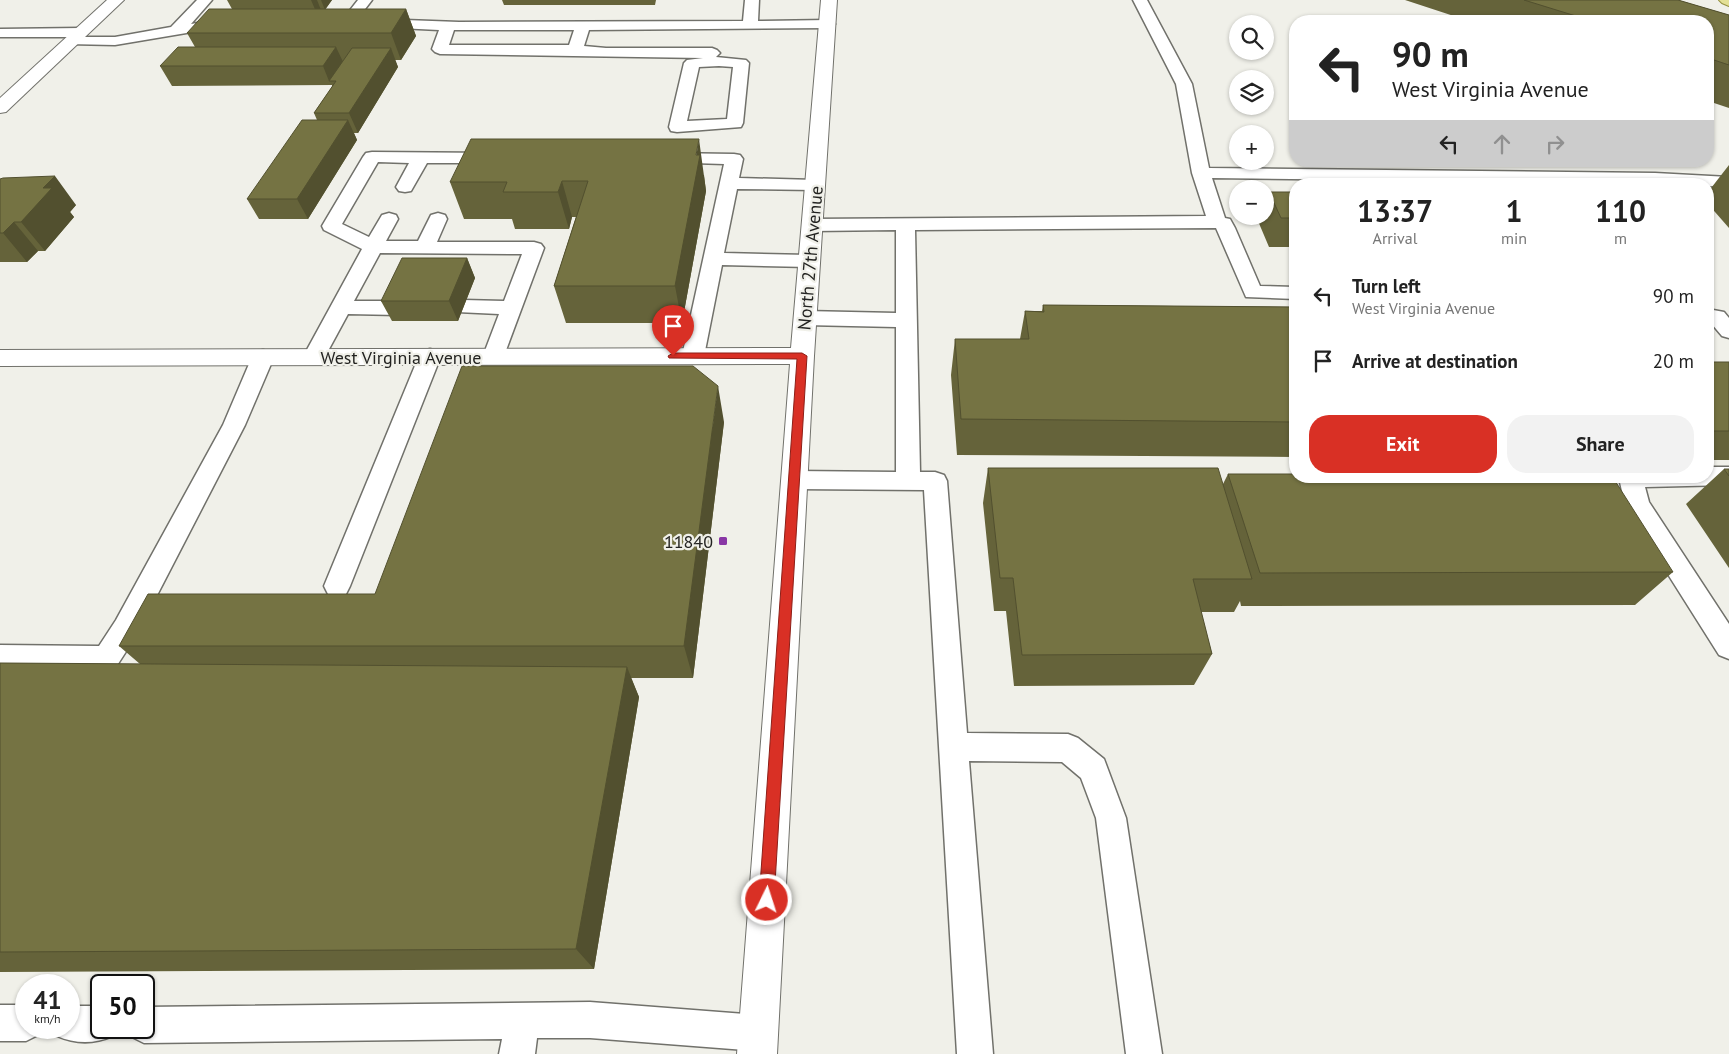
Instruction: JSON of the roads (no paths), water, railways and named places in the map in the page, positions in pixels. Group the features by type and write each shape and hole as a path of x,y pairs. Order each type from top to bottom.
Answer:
{"main road":[{"path":"0,108 116,0"},
{"name":"North 27th Avenue","path":"758,1043 802,356 829,0"},
{"name":"West Virginia Avenue","path":"0,358 802,356"}],"lane":[{"path":"176,31 205,0"},
{"path":"347,23 365,0"},
{"path":"750,25 752,0"},
{"path":"1140,0 1184,84 1201,173 1217,222"},
{"path":"0,33 115,41 233,22"},
{"path":"328,23 448,26 828,24"},
{"path":"719,57 721,25"},
{"path":"448,26 440,49 575,50 719,57 741,63 735,123 677,127 692,63 719,57"},
{"path":"575,50 583,26"},
{"path":"494,356 534,248 373,247 331,226 372,157 516,158"},
{"path":"405,187 421,157"},
{"path":"459,177 468,158"},
{"path":"649,158 734,159 692,356"},
{"path":"1201,173 1457,178"},
{"path":"1714,182 1729,182"},
{"path":"728,183 815,185"},
{"path":"314,357 389,219"},
{"path":"425,247 438,219"},
{"path":"812,225 1217,222 1222,223 1226,228 1252,292 1289,293"},
{"path":"905,224 908,481"},
{"path":"713,259 809,261"},
{"path":"341,307 398,308"},
{"path":"464,307 512,308"},
{"path":"805,318 905,320"},
{"path":"338,586 430,356"},
{"path":"0,657 106,658 126,628 230,434 263,357"},
{"path":"1714,476 1729,476"},
{"path":"795,480 935,481 975,1054"},
{"path":"1632,483 1637,504 1729,647"},
{"path":"954,747 1068,748 1093,769 1111,818 1144,1054"},
{"path":"155,1024 520,1038 590,1020 758,1043"},
{"path":"0,1023 15,1023"}],"place":[{"name":"11840","path":"723,541"}]}
